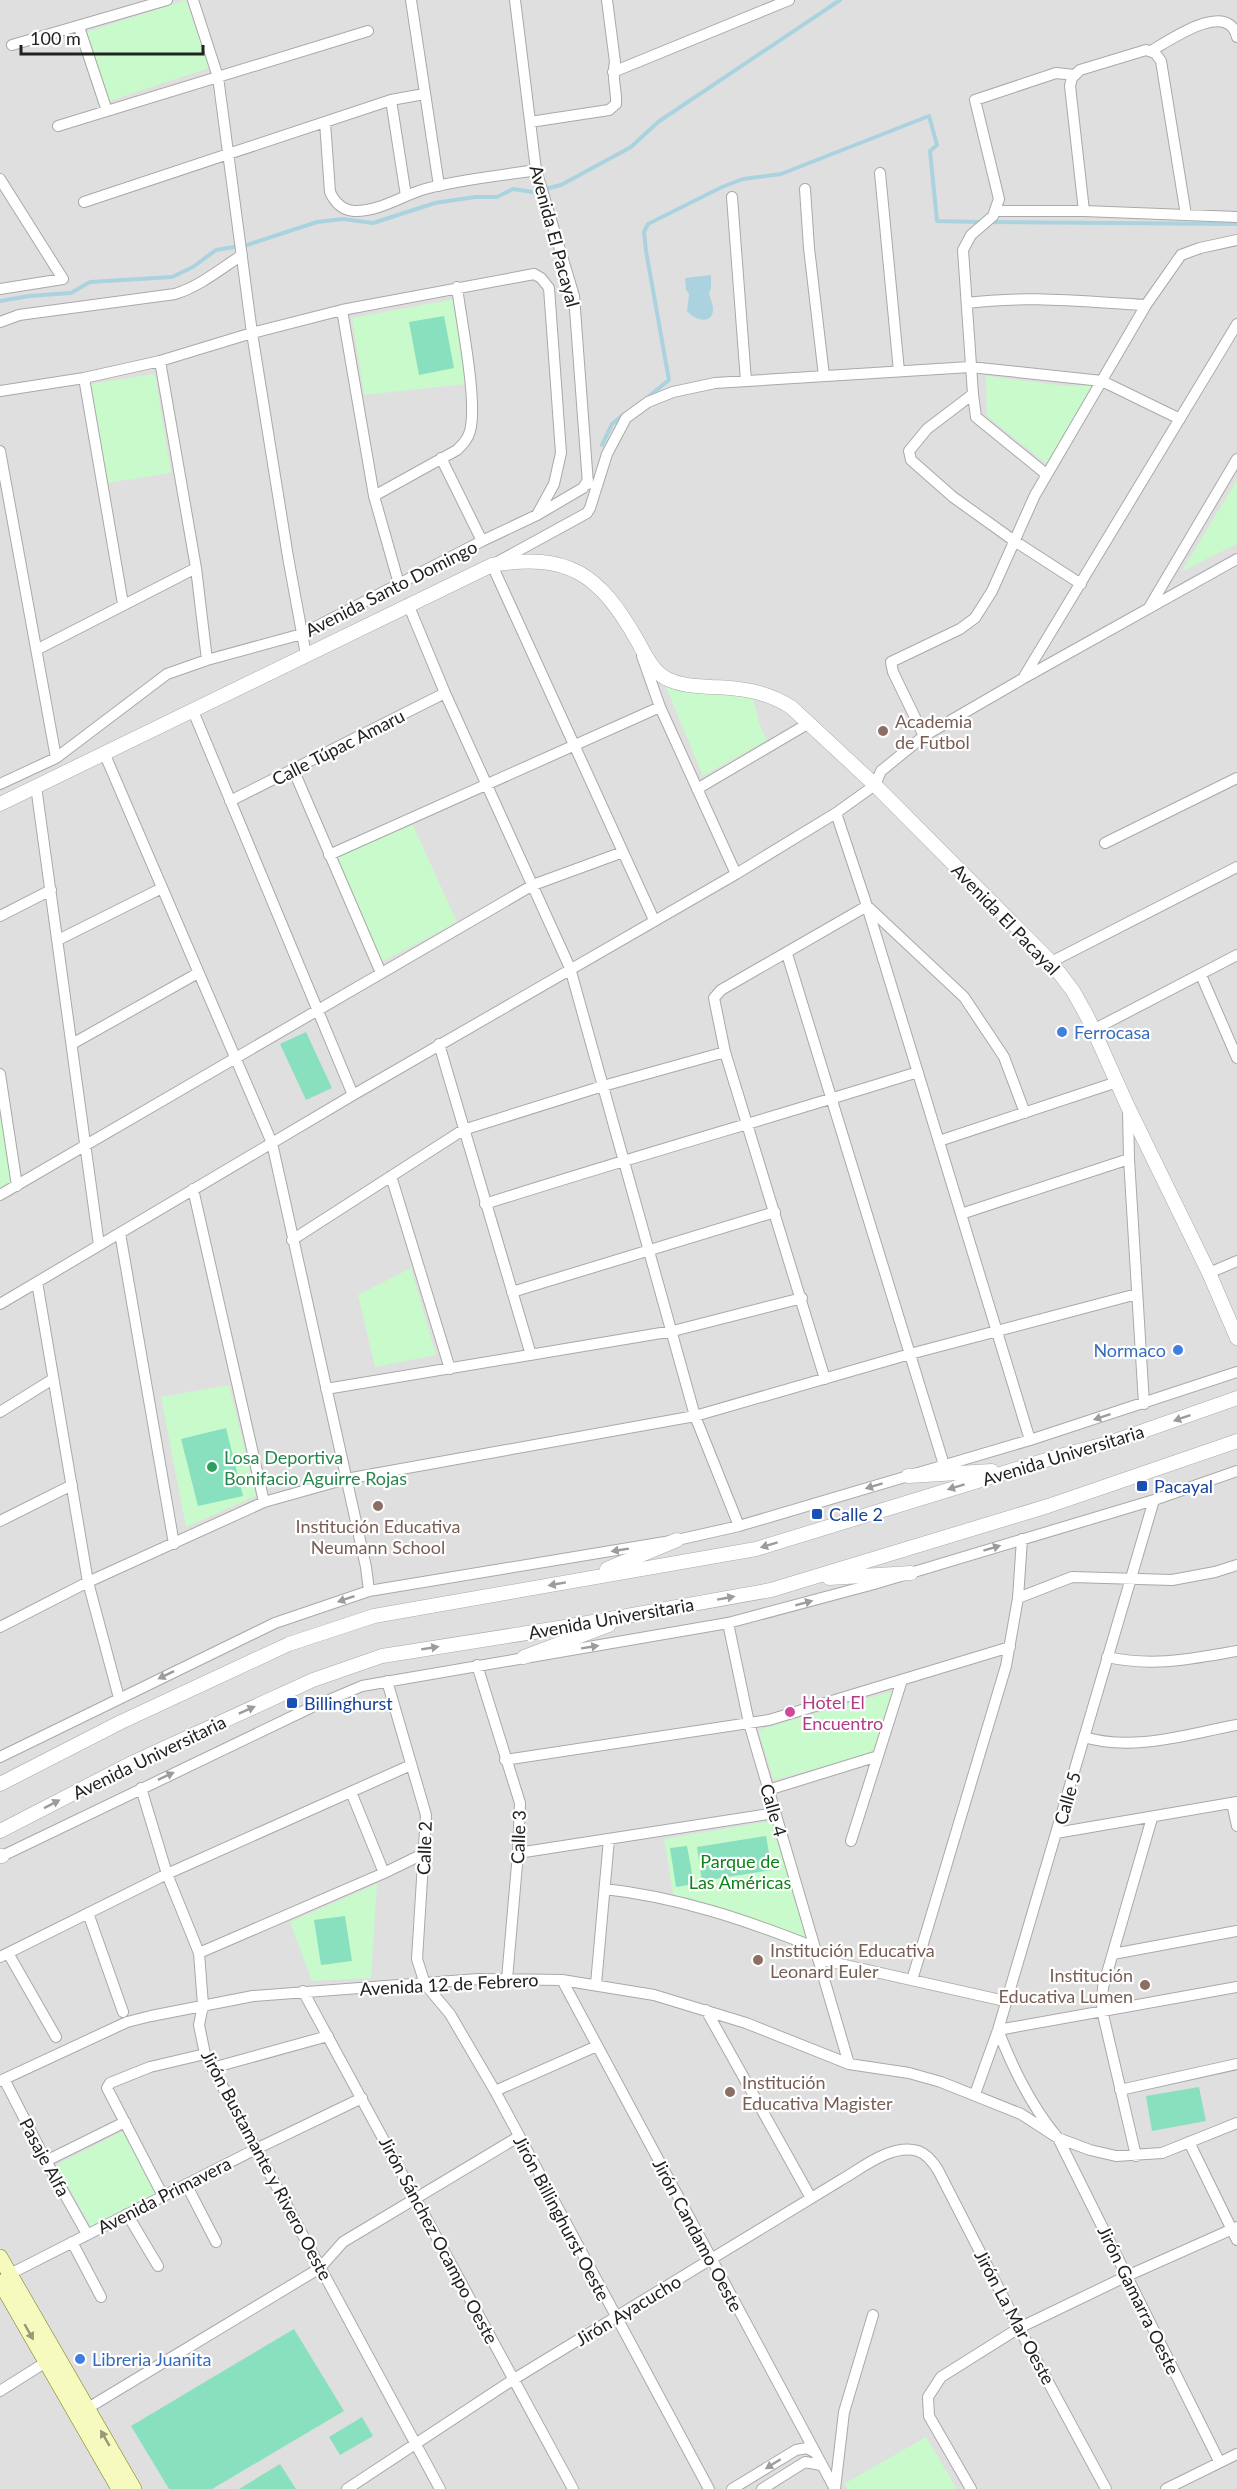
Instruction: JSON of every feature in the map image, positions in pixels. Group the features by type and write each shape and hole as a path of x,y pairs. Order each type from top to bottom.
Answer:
{"main road":[{"path":"0,2257 3,2278 46,2362 134,2489"},
{"path":"3,2278 82,2412 119,2489"}],"street":[{"path":"12,45 79,27 132,5 167,0"},
{"path":"193,0 218,76 252,333 306,655"},
{"path":"411,0 439,186"},
{"name":"Avenida El Pacayal","path":"515,0 536,170 574,296 590,508"},
{"path":"530,122 609,110 616,105 617,95 612,72 615,62 608,0"},
{"path":"612,72 789,0"},
{"path":"1084,211 1070,86 1074,75 1080,70 1137,51 1151,51 1204,21 1216,17 1224,18 1235,26 1237,37"},
{"path":"79,27 107,111"},
{"path":"58,126 369,31"},
{"path":"1151,51 1161,61 1186,215"},
{"path":"1046,474 976,417 970,368 963,255 964,245 971,235 988,222 996,211 999,199 975,100 1056,73 1074,75"},
{"path":"84,202 391,100 424,94"},
{"path":"391,100 406,196"},
{"path":"325,122 330,192 339,206 356,211 376,207 439,186 536,170"},
{"path":"880,173 899,371"},
{"path":"0,179 63,279 0,289"},
{"path":"805,189 809,248 825,376"},
{"path":"732,197 746,381"},
{"path":"996,211 1084,211 1237,217"},
{"path":"924,736 893,672 891,662 960,629 975,618 992,591 1009,554 1012,540 1046,474 1146,305 1181,255 1200,248 1237,240"},
{"path":"0,322 19,315 175,294 206,280 242,255"},
{"path":"0,392 84,378 160,361 252,333 342,310 534,274 541,278 549,288 561,453 554,484 537,515"},
{"path":"374,496 457,450 465,441 472,420 457,287"},
{"path":"967,303 1027,299 1146,305"},
{"path":"342,310 374,496 399,584"},
{"path":"1024,678 1237,324"},
{"path":"160,361 196,568 207,660"},
{"path":"590,508 608,454 626,418 648,402 673,392 715,383 970,368 1101,381 1179,419"},
{"path":"84,378 123,604"},
{"path":"973,394 927,429 909,451 911,460 953,497 1012,540 1080,584"},
{"path":"0,451 38,649 56,758"},
{"path":"441,458 482,541"},
{"path":"1149,608 1237,459"},
{"name":"Avenida Santo Domingo","path":"0,784 56,758 167,674 207,660 302,634 537,515 583,488 588,480"},
{"name":"Avenida Santo Domingo","path":"0,804 105,755 408,604 492,565 587,513 590,508"},
{"path":"0,1304 439,1044 736,874 836,813 874,785 881,771 924,736 1237,559"},
{"name":"Avenida Santo Domingo","path":"492,565 517,561 539,561 574,570 591,579 606,593 636,638"},
{"path":"492,565 654,920"},
{"path":"38,649 196,568"},
{"path":"408,604 445,693 570,968 695,1416 739,1526"},
{"path":"636,638 660,707 736,874"},
{"name":"Avenida El Pacayal","path":"636,638 655,669 669,680 691,686 762,692 776,697 809,723 874,785 1051,962 1073,991 1093,1030 1209,1273 1237,1338"},
{"name":"Calle Túpac Amaru","path":"230,801 445,693"},
{"path":"329,855 660,707"},
{"path":"193,711 353,1095"},
{"path":"697,789 809,723"},
{"path":"105,755 272,1143 366,1567 369,1591"},
{"path":"293,770 381,974"},
{"path":"1105,843 1237,778"},
{"path":"36,786 99,1245"},
{"path":"836,813 867,906 1030,1440"},
{"path":"0,1196 533,885 623,852"},
{"path":"1051,962 1237,867"},
{"path":"58,940 162,888"},
{"path":"0,916 51,890"},
{"path":"825,1378 725,1052 714,998 721,990 867,906"},
{"path":"867,906 964,997 1004,1057 1025,1113"},
{"path":"787,954 944,1465"},
{"path":"1093,1030 1237,955"},
{"path":"72,1044 198,972"},
{"path":"1201,975 1237,1058"},
{"path":"439,1044 531,1355"},
{"path":"292,1240 464,1130 603,1086 725,1052"},
{"path":"485,1204 624,1159 747,1125 918,1072"},
{"path":"0,1074 17,1186"},
{"path":"939,1141 1117,1082"},
{"path":"1128,1107 1143,1404"},
{"path":"961,1214 1129,1159"},
{"path":"391,1176 450,1369"},
{"path":"193,1189 264,1502"},
{"path":"512,1292 775,1212"},
{"path":"120,1233 174,1544"},
{"path":"1209,1273 1237,1261"},
{"path":"37,1282 88,1582 119,1698"},
{"path":"0,1627 88,1582 264,1502 346,1479 695,1416 910,1354 1137,1294"},
{"path":"326,1389 673,1331 802,1298"},
{"path":"0,1757 275,1623 369,1591 677,1540 739,1526 1030,1440 1237,1372"},
{"path":"0,1412 53,1379"},
{"name":"Avenida Universitaria","path":"0,1784 121,1722 289,1644 374,1616 756,1549 1015,1469 1109,1443 1237,1398"},
{"name":"Avenida Universitaria","path":"0,1831 134,1762 313,1680 382,1656 771,1590 1048,1506 1237,1441"},
{"path":"908,1476 1015,1469"},
{"name":"Avenida Universitaria","path":"1,1856 338,1695 362,1686 728,1623 911,1573 1154,1500 1237,1471"},
{"path":"0,1521 72,1485"},
{"name":"Calle 5","path":"975,2094 998,2030 1154,1500"},
{"path":"912,1980 1010,1647 1018,1598 1022,1539"},
{"path":"582,1580 677,1540"},
{"path":"1018,1598 1072,1577 1172,1580 1215,1572 1237,1565"},
{"path":"806,1579 911,1573"},
{"path":"524,1657 641,1613"},
{"name":"Calle 4","path":"728,1623 749,1723 849,2064"},
{"path":"506,1760 769,1720 1010,1647"},
{"path":"1107,1658 1158,1664 1237,1652"},
{"name":"Calle 3","path":"477,1665 520,1803 507,1979"},
{"path":"851,1841 902,1680"},
{"name":"Calle 2","path":"387,1681 426,1815 417,1959 425,1984"},
{"path":"1084,1737 1101,1742 1136,1743 1237,1725"},
{"path":"768,1790 878,1756"},
{"path":"56,2037 4,1955 167,1874 411,1765"},
{"name":"Jirón Bustamante y Rivero Oeste","path":"141,1788 167,1874 199,1953 203,2005 199,2025 205,2054 440,2489"},
{"path":"351,1792 384,1873"},
{"path":"1056,1833 1235,1802 1237,1826"},
{"path":"518,1853 775,1813"},
{"path":"1136,2156 1102,2010 1103,1987 1152,1818"},
{"path":"596,1984 609,1839"},
{"path":"199,1953 425,1853"},
{"path":"605,1889 635,1892 708,1909 814,1947"},
{"path":"88,1913 123,2012"},
{"path":"1113,1954 1237,1931"},
{"path":"818,1959 1005,2001"},
{"name":"Avenida 12 de Febrero","path":"2,2080 127,2022 253,1996 507,1979 562,1980 654,1995 706,2010 849,2064 909,2073 975,2094 1021,2114 1058,2138 1090,2151 1116,2156 1162,2153 1237,2123"},
{"name":"Jirón Candamo Oeste","path":"562,1980 835,2489"},
{"name":"Jirón Billinghurst Oeste","path":"425,1984 450,2014 495,2091 615,2318 709,2489"},
{"path":"998,2030 1237,1987"},
{"name":"Jirón Sánchez Ocampo Oeste","path":"303,1991 573,2489"},
{"path":"706,2010 811,2198"},
{"name":"Jirón Gamarra Oeste","path":"998,2030 1032,2102 1058,2138 1219,2461"},
{"path":"212,2068 328,2036"},
{"path":"495,2091 597,2046"},
{"path":"163,2196 107,2088 110,2083 150,2067 205,2054"},
{"path":"1120,2090 1237,2064"},
{"name":"Pasaje Alfa","path":"2,2080 45,2162 87,2234"},
{"name":"Avenida Primavera","path":"3,2278 186,2184 362,2098"},
{"path":"45,2162 125,2122"},
{"path":"82,2412 320,2268 343,2242 416,2196 518,2137"},
{"path":"1189,2142 1234,2228 1237,2240"},
{"name":"Jirón Ayacucho","path":"347,2489 514,2379 811,2198 889,2154 918,2151"},
{"name":"Jirón La Mar Oeste","path":"918,2151 928,2157 938,2170 1019,2328 1106,2489"},
{"path":"186,2184 216,2242"},
{"path":"127,2214 158,2266"},
{"path":"971,2489 929,2416 928,2397 941,2377 1019,2328 1234,2228"},
{"path":"72,2242 101,2297"},
{"path":"835,2489 844,2412 873,2315"},
{"path":"0,2391 46,2362"},
{"path":"732,2489 796,2450 807,2448 814,2452"},
{"path":"1166,2489 1237,2454"},
{"path":"762,2489 805,2462 821,2465"}],"shaded area":[{"path":"0,0 1237,0 1237,2489 0,2489"}],"green space":[{"path":"186,0 209,68 109,101 87,32"},
{"path":"455,299 465,384 364,395 352,318"},
{"path":"444,316 454,368 419,375 409,322"},
{"path":"155,374 171,473 106,483 90,384"},
{"path":"986,376 1065,386 1092,386 1047,464 987,416"},
{"path":"1237,480 1237,544 1182,571"},
{"path":"666,687 752,695 760,726 767,740 703,776"},
{"path":"411,821 457,922 380,963 335,857"},
{"path":"306,1032 332,1088 306,1100 280,1044"},
{"path":"0,1103 12,1181 0,1188"},
{"path":"411,1268 436,1355 375,1367 358,1295"},
{"path":"229,1385 256,1496 186,1527 161,1397"},
{"name":"Losa Deportiva Bonifacio Aguirre Rojas","path":"226,1428 243,1496 198,1506 181,1439"},
{"path":"894,1691 875,1752 774,1780 758,1730"},
{"name":"Parque de Las Américas","path":"772,1821 806,1939 674,1898 664,1839"},
{"path":"766,1836 772,1870 702,1881 697,1847"},
{"path":"687,1846 694,1884 676,1887 670,1848"},
{"path":"377,1884 371,1978 312,1981 290,1922"},
{"path":"345,1916 352,1961 321,1965 314,1920"},
{"path":"1199,2087 1206,2121 1152,2131 1146,2096"},
{"path":"125,2130 159,2194 91,2227 56,2165"},
{"path":"294,2329 344,2411 212,2489 169,2489 131,2426"},
{"path":"362,2417 373,2436 340,2455 329,2437"},
{"path":"926,2437 957,2489 848,2489 844,2484"},
{"path":"280,2464 296,2489 239,2489"}],"water":[{"path":"711,275 709,293 713,306 712,313 710,317 703,320 687,311 689,294 686,290 685,278"}],"waterway":[{"path":"0,301 71,293 90,282 172,277 193,267 216,250 247,245 317,222 343,219 373,223 435,203 475,197 497,197 513,189 533,192 561,185 631,147 658,122 840,0"},
{"path":"648,397 669,380 646,251 644,232 648,224 722,187 743,179 781,174 929,116 937,145 930,151 937,221 981,222"},
{"path":"989,222 1237,224"},
{"path":"602,445 612,424 624,414"}],"place":[{"name":"Academia de Futbol","path":"883,731"},
{"name":"Ferrocasa","path":"1062,1032"},
{"name":"Normaco","path":"1178,1350"},
{"name":"Losa Deportiva Bonifacio Aguirre Rojas","path":"212,1467"},
{"name":"Pacayal","path":"1142,1486"},
{"name":"Institución Educativa Neumann School","path":"378,1506"},
{"name":"Calle 2","path":"817,1514"},
{"name":"Billinghurst","path":"292,1703"},
{"name":"Hotel El Encuentro","path":"790,1712"},
{"name":"Institución Educativa Leonard Euler","path":"758,1960"},
{"name":"Institución Educativa Lumen","path":"1145,1985"},
{"name":"Institución Educativa Magister","path":"730,2092"},
{"name":"Libreria Juanita","path":"80,2359"}]}
